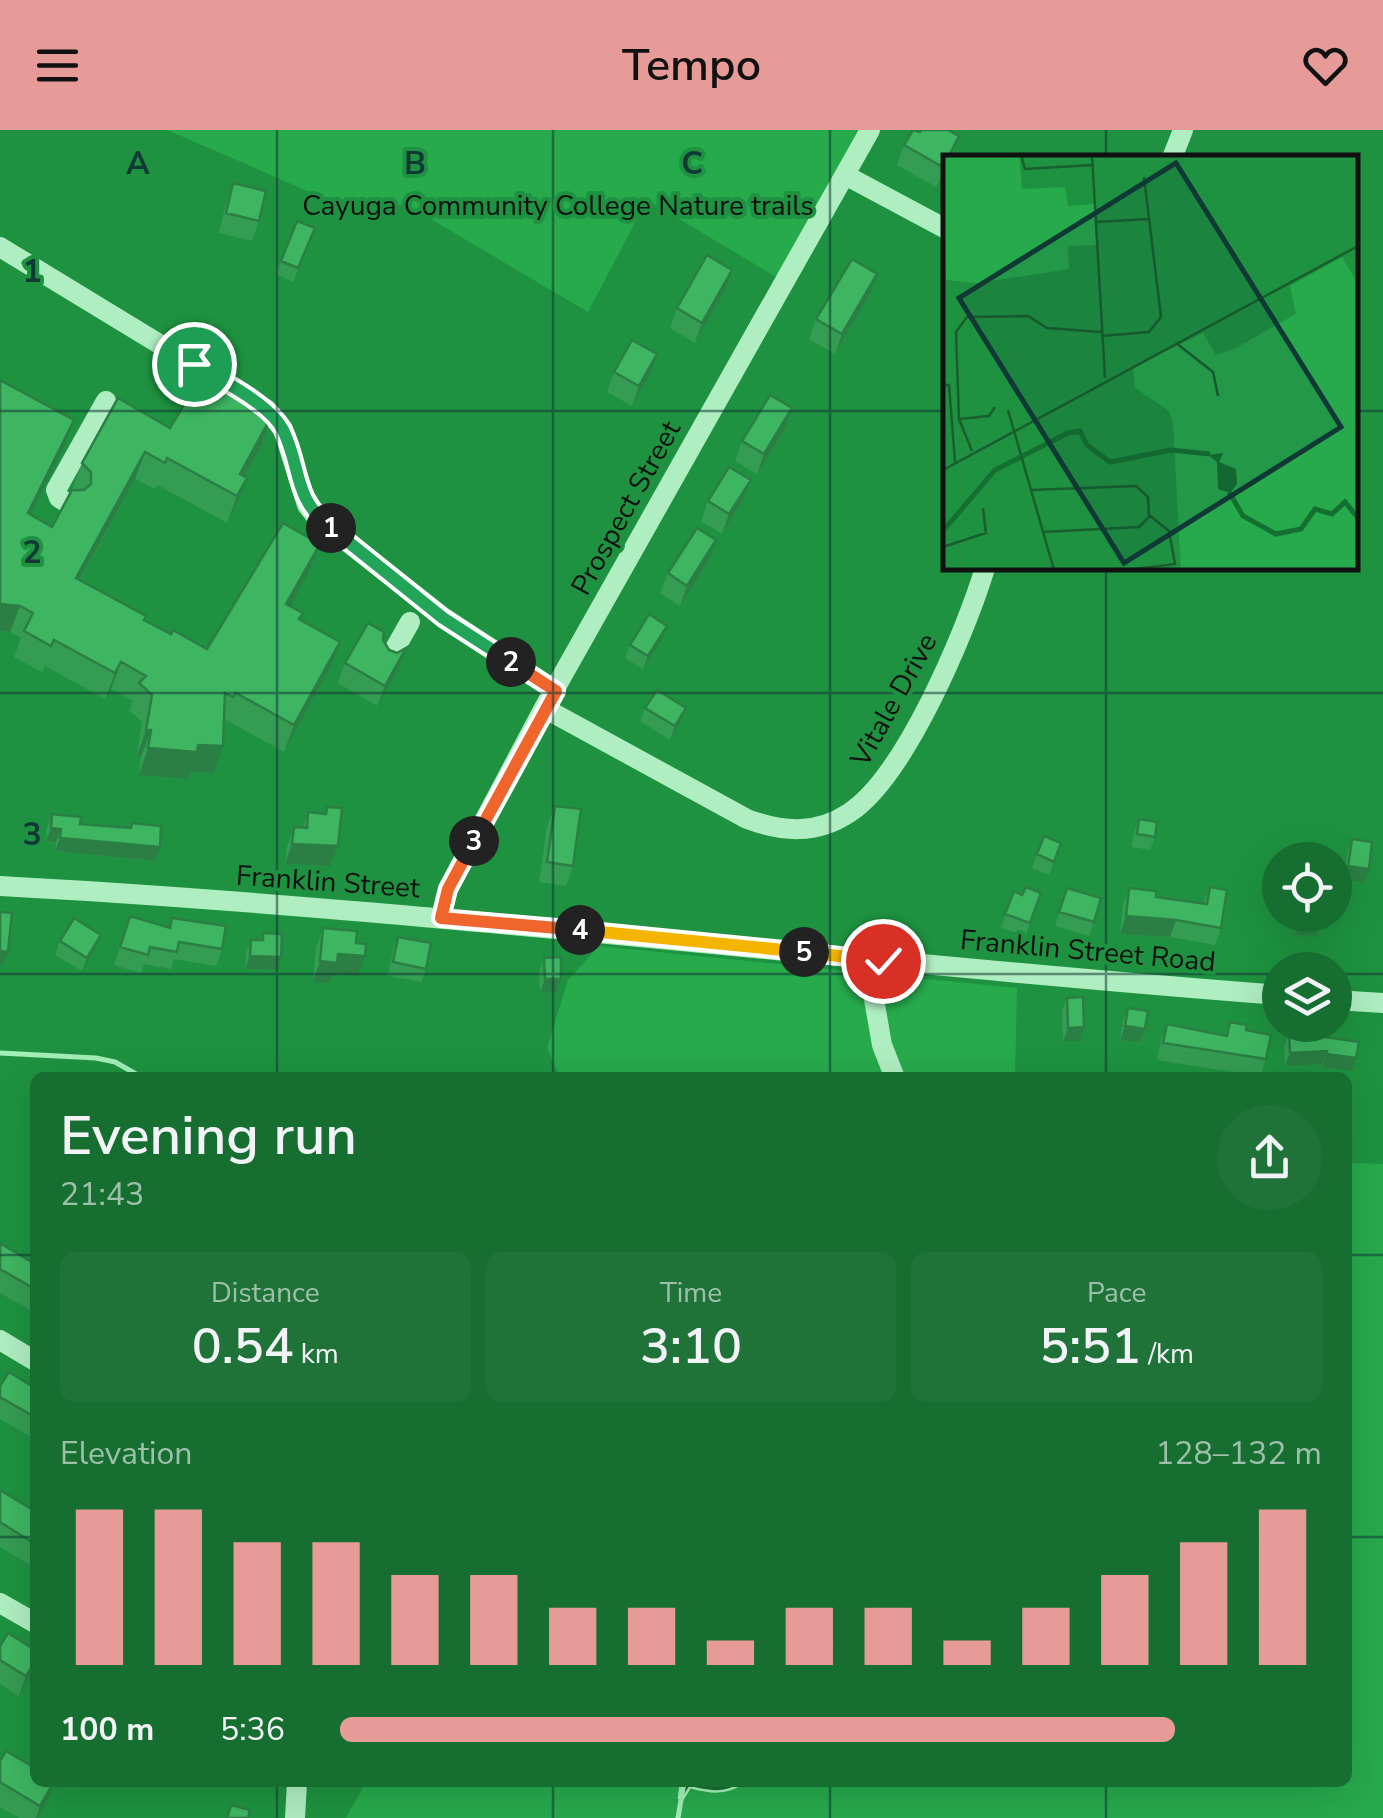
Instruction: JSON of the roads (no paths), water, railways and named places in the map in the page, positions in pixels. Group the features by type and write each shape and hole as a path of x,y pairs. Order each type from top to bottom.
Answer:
{"street":[{"name":"Prospect Street","path":"441,918 448,889 550,700 870,130"},
{"path":"1173,155 1183,130"},
{"path":"845,175 943,227"},
{"name":"Vitale Drive","path":"0,246 266,409 282,429 307,505 318,518 550,700 747,819 774,829 799,831 824,825 849,814 872,794 947,670 985,570"},
{"path":"69,504 59,498 56,490 68,459 106,401"},
{"path":"388,659 410,622"},
{"name":"Franklin Street","path":"0,886 441,918 771,949"},
{"name":"Franklin Street Road","path":"771,949 1262,994"},
{"path":"867,959 882,1045 893,1072"},
{"path":"1352,1001 1383,1003"},
{"path":"0,1340 30,1358"},
{"path":"0,1603 30,1619"},
{"path":"295,1818 298,1787"}],"waterway":[{"path":"0,1053 96,1058 115,1062 132,1072"},
{"path":"678,1818 683,1787"}],"park label":[{"name":"Cayuga Community College Nature trails","path":"558,206"}]}
